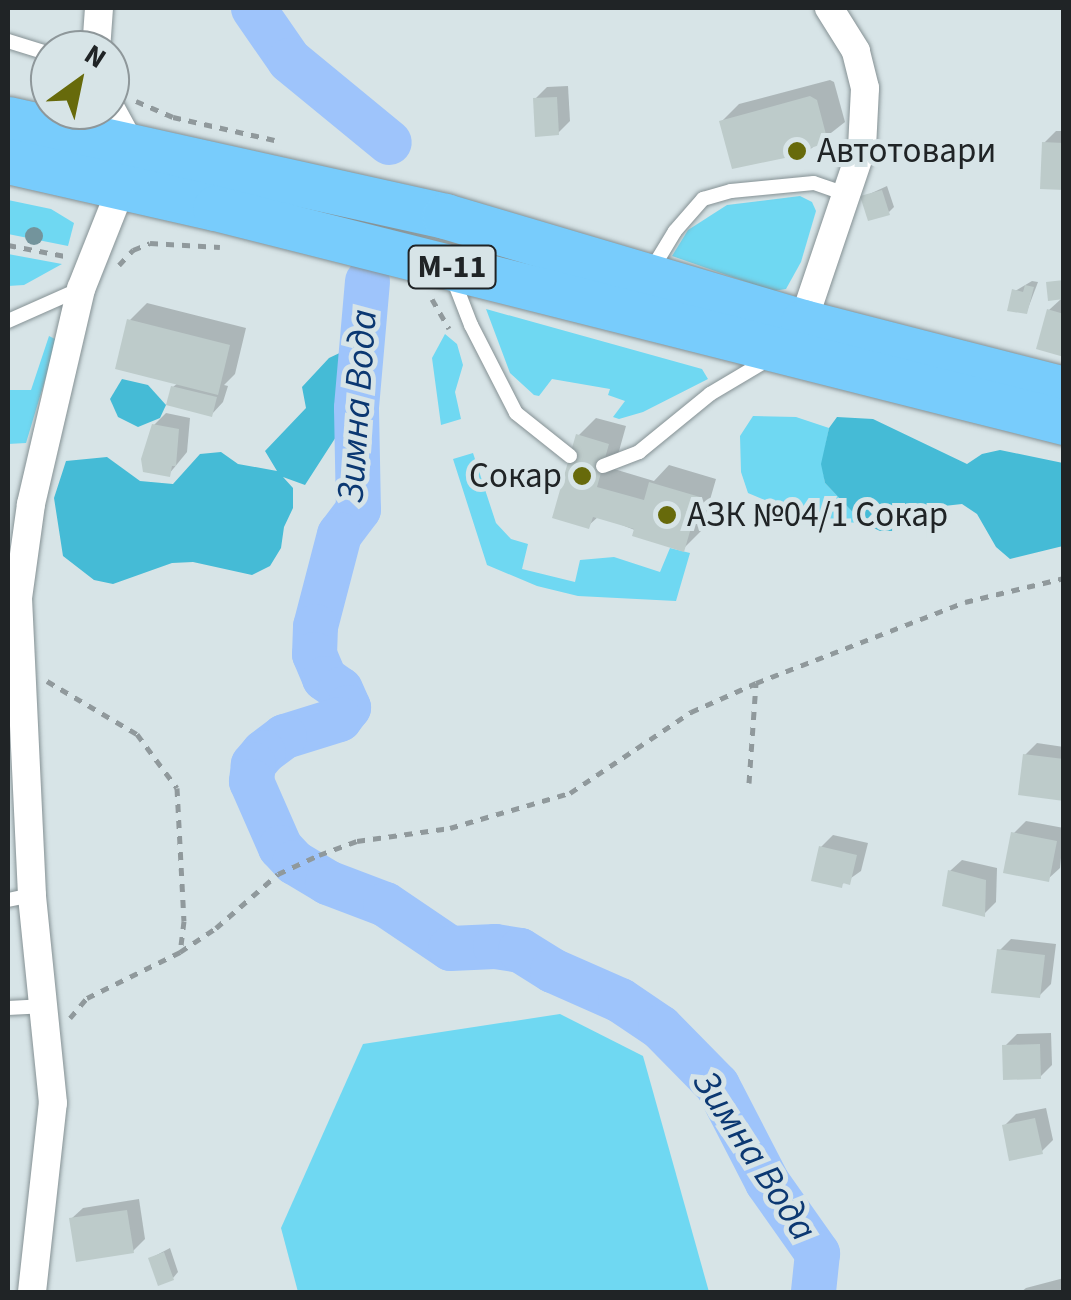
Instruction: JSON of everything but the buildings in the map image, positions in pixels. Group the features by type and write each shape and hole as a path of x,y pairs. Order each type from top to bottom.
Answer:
{"highway":[{"name":"М-11","path":"8,120 445,216 646,278 792,336 1064,422"},
{"name":"М-11","path":"8,161 121,146 448,266 1064,389"}],"street":[{"path":"792,336 862,148 865,88 856,51 828,8"},
{"path":"32,1292 53,1103 20,897 23,664 18,598 31,504 81,289 121,146"}],"lane":[{"path":"646,278 676,231 704,200 732,192 814,183 846,194"},
{"path":"448,266 471,325 516,413 570,456"},
{"path":"8,321 81,289"},
{"path":"603,466 639,452 710,394 792,336"},
{"path":"8,1008 40,1006"}],"path":[{"path":"117,267 133,250 150,243 225,248"},
{"path":"8,244 64,256"},
{"path":"44,1048 86,998 180,952 216,928 278,874 319,855 357,841 450,828 570,793 691,712 756,683 965,602 1064,578"},
{"path":"23,664 65,694 137,734 177,788 184,920 180,952"},
{"path":"749,783 756,683"}],"shaded area":[{"path":"800,196 812,202 816,211 801,262 786,289 773,291 672,256 688,230 727,205"},
{"path":"8,200 51,209 74,223 68,246 8,234"},
{"path":"8,254 62,264 24,285 8,286"},
{"path":"486,309 702,369 708,379 643,412 619,419 613,417 625,401 608,395 610,389 552,379 539,396 534,395 510,373"},
{"path":"445,334 457,344 463,365 455,392 461,419 441,425 432,358"},
{"path":"49,336 57,340 26,443 8,444 8,390 31,390"},
{"path":"348,349 368,352 381,367 305,485 283,477 293,488 293,508 284,527 281,548 270,566 252,575 193,562 172,563 113,584 94,580 63,556 54,498 66,461 107,457 140,481 173,484 200,454 221,452 238,464 277,471 265,451 306,408 302,387 329,358"},
{"path":"122,379 148,385 166,405 160,418 138,427 118,417 110,399"},
{"path":"753,416 796,417 829,428 822,464 825,483 863,523 815,521 748,493 741,472 740,436"},
{"path":"837,417 873,419 967,464 982,454 1000,450 1063,463 1063,546 1010,559 996,547 977,514 962,504 944,506 918,531 880,531 863,523 825,483 821,464 829,428"},
{"path":"473,453 496,523 511,539 528,544 522,569 575,582 580,560 614,557 660,572 670,548 690,553 676,601 578,596 537,586 487,565 453,459"},
{"path":"560,1014 643,1056 709,1292 298,1292 281,1228 363,1044"}],"waterway":[{"name":"Зимна Вода","path":"253,8 289,60 389,142"},
{"name":"Зимна Вода","path":"367,281 356,408 358,509 339,534 315,626 314,654 324,678 340,689 348,707 339,719 284,736 253,764 251,781 280,847 294,862 327,882 385,904 450,948 495,946 520,950 552,970 620,1000 660,1027 717,1085 767,1182 817,1253 813,1292"}],"place":[{"name":"Автотовари","path":"797,151"},
{"name":"Сокар","path":"582,476"},
{"name":"АЗК №04/1 Сокар","path":"667,515"}]}
